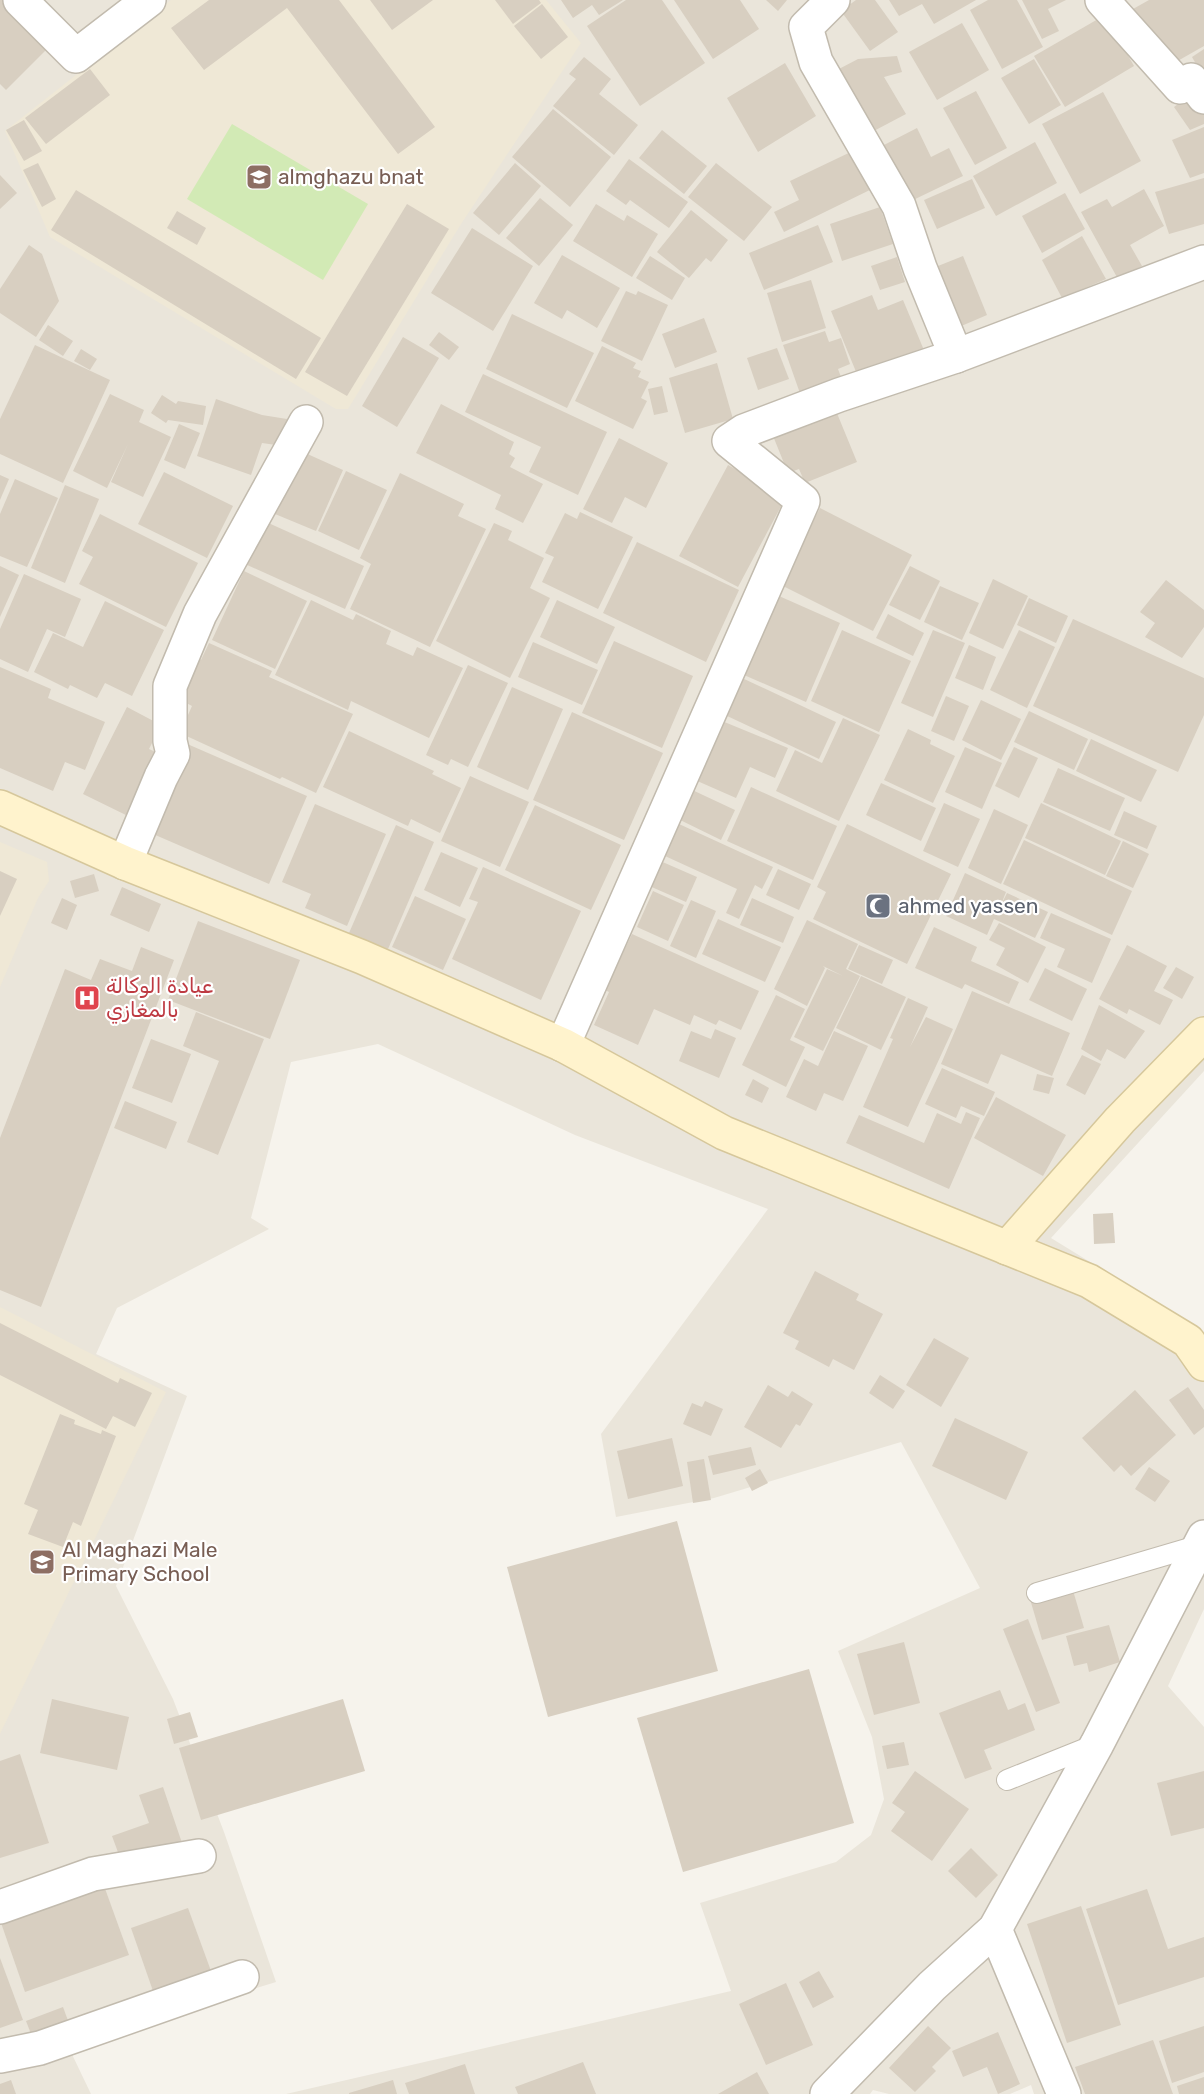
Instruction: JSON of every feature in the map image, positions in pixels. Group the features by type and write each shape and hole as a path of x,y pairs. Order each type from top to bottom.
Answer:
{"street":[{"path":"20,0 76,56 149,0"},
{"path":"832,0 806,27 816,62 899,206 920,268 956,356"},
{"path":"1102,0 1180,87 1191,80 1204,97"},
{"path":"563,1045 803,501 729,441 744,431 839,395 956,356 1204,262"},
{"path":"125,863 173,754 170,741 172,714 170,686 174,676 200,614 306,422"},
{"path":"0,807 125,863 362,957 563,1045 724,1133 1089,1281 1188,1341 1204,1364"},
{"path":"1007,1248 1120,1120 1204,1034"},
{"path":"827,2094 932,1986 995,1929 1097,1744 1202,1541"},
{"path":"0,1907 93,1874 199,1856"},
{"path":"995,1929 1064,2094"},
{"path":"0,2056 40,2048 242,1977"}],"lane":[{"path":"1037,1593 1202,1541"},
{"path":"1007,1780 1097,1744"}],"shaded area":[{"path":"0,0 1204,0 1204,1071 1051,1238 1204,1332 1204,1609 1168,1686 1204,1727 1204,2094 1034,2094 1031,2085 1010,2094 889,2094 873,2090 870,2094 286,2094 731,1991 700,1903 836,1862 871,1835 884,1799 872,1737 838,1651 980,1588 901,1442 714,1498 616,1517 601,1434 768,1209 575,1135 378,1044 291,1062 251,1218 269,1229 117,1308 96,1354 187,1396 116,1586 173,1699 224,1832 276,1982 68,2046 91,2094 0,2094"},
{"name":"almghazu bnat","path":"171,0 546,0 581,43 461,224 348,409 336,409 50,237 5,131"},
{"path":"0,842 47,862 49,881 38,898 0,987"},
{"name":"Al Maghazi Male Primary School","path":"0,1307 166,1392 0,1734"}],"green space":[{"path":"232,124 368,204 323,280 187,199"}],"building":[{"path":"0,0 4,0 50,46 6,90 0,84"},
{"path":"209,0 339,0 435,127 398,154 287,8 204,70 171,28"},
{"path":"370,0 433,0 392,30"},
{"path":"495,0 539,0 541,3 513,24"},
{"path":"561,0 623,0 599,15 592,5 573,18"},
{"path":"626,0 662,0 705,63 640,106 587,26"},
{"path":"674,0 740,0 759,29 713,59"},
{"path":"766,0 787,0 778,11"},
{"path":"856,0 875,0 898,32 870,51 841,11"},
{"path":"889,0 976,0 934,24 922,4 899,16"},
{"path":"988,0 1017,0 1043,47 1002,69 970,10"},
{"path":"1022,0 1066,0 1048,9 1059,31 1042,39"},
{"path":"1149,0 1204,0 1204,46 1167,67 1133,9"},
{"path":"542,4 568,37 541,59 514,26"},
{"path":"1105,15 1134,66 1065,107 1034,56"},
{"path":"962,23 989,70 937,100 909,52"},
{"path":"1204,49 1204,78 1192,57"},
{"path":"897,56 902,72 884,77 906,114 870,133 837,70 858,59"},
{"path":"584,57 611,79 599,94 638,125 614,155 553,106 576,79 569,74"},
{"path":"1034,59 1061,105 1029,124 1001,78"},
{"path":"785,63 816,116 758,152 727,98"},
{"path":"90,69 110,95 46,144 25,118"},
{"path":"976,91 1007,148 975,165 943,108"},
{"path":"1103,92 1141,161 1080,194 1042,124"},
{"path":"1189,96 1204,113 1204,124 1190,130 1174,107"},
{"path":"553,109 611,157 570,207 512,157"},
{"path":"24,120 42,151 24,161 6,130"},
{"path":"1204,127 1204,173 1190,178 1172,140"},
{"path":"917,128 931,157 949,148 963,176 909,202 882,146"},
{"path":"662,130 707,166 684,194 639,158"},
{"path":"1035,142 1057,183 996,216 973,176"},
{"path":"857,149 876,187 784,232 774,212 799,200 790,181"},
{"path":"629,159 688,202 669,228 630,200 626,205 606,191"},
{"path":"38,163 56,199 42,207 23,170"},
{"path":"515,163 541,186 499,235 473,213"},
{"path":"716,163 772,207 744,241 688,197"},
{"path":"0,175 17,193 0,209"},
{"path":"1204,178 1204,224 1169,234 1155,192"},
{"path":"972,179 985,208 937,229 924,200"},
{"path":"1144,189 1164,226 1130,245 1142,266 1118,279 1081,212 1107,199 1112,207"},
{"path":"76,190 321,338 296,379 51,230"},
{"path":"1065,193 1085,229 1042,253 1022,216"},
{"path":"540,198 573,225 539,266 506,238"},
{"path":"407,204 449,229 347,396 305,372"},
{"path":"596,204 624,221 627,215 658,234 632,277 573,241"},
{"path":"880,207 893,244 842,261 830,224"},
{"path":"691,210 728,240 711,262 706,258 689,278 657,252"},
{"path":"177,211 206,228 197,245 167,228"},
{"path":"818,225 833,262 764,290 749,253"},
{"path":"472,228 533,266 493,331 431,293"},
{"path":"1082,236 1106,279 1062,298 1042,260"},
{"path":"29,245 42,254 59,301 36,337 0,313 0,289"},
{"path":"562,255 620,288 597,328 567,310 562,319 534,303"},
{"path":"650,256 685,278 672,300 636,278"},
{"path":"963,256 987,315 952,330 928,270"},
{"path":"897,257 905,282 880,290 871,266"},
{"path":"811,280 826,328 782,342 767,293"},
{"path":"626,291 636,295 638,291 668,305 642,361 601,341"},
{"path":"872,295 878,310 903,300 926,355 859,379 831,311"},
{"path":"512,314 594,353 567,408 486,369"},
{"path":"704,318 717,352 675,368 662,334"},
{"path":"48,325 73,341 63,356 39,340"},
{"path":"825,331 829,342 841,338 850,364 838,369 844,385 802,399 783,345"},
{"path":"439,332 459,347 449,360 429,345"},
{"path":"403,337 439,358 397,427 362,406"},
{"path":"35,345 110,380 63,483 0,454 0,419"},
{"path":"602,346 636,363 633,368 641,371 638,377 649,382 641,398 647,401 633,429 575,401"},
{"path":"777,348 789,379 758,390 747,358"},
{"path":"81,349 97,359 90,370 74,361"},
{"path":"717,363 733,419 685,433 669,378"},
{"path":"483,374 607,432 578,495 529,472 541,447 465,412"},
{"path":"662,386 668,412 654,415 648,389"},
{"path":"110,394 144,410 139,422 171,437 143,497 111,482 128,444 107,488 73,471"},
{"path":"162,395 176,404 178,401 206,406 203,425 168,420 166,423 151,413"},
{"path":"216,399 262,415 287,419 283,446 262,443 251,475 197,456"},
{"path":"441,404 514,442 509,454 515,458 510,467 543,484 523,523 495,509 501,495 416,453"},
{"path":"834,406 857,462 805,483 799,469 788,473 771,431"},
{"path":"179,424 200,433 185,469 164,460"},
{"path":"619,438 668,463 646,508 625,497 612,523 583,509"},
{"path":"303,452 343,470 316,531 275,514"},
{"path":"728,465 786,497 738,587 679,556"},
{"path":"346,471 387,490 359,550 318,531"},
{"path":"164,472 233,506 207,558 138,524"},
{"path":"400,473 464,504 458,516 486,529 430,647 350,609 371,564 360,558"},
{"path":"0,475 9,479 0,500"},
{"path":"15,479 58,498 27,567 0,556 0,514"},
{"path":"65,485 99,499 65,583 31,568"},
{"path":"820,508 912,555 873,631 781,585"},
{"path":"580,512 633,537 598,609 542,582 554,557 545,553 565,513 577,519"},
{"path":"100,514 198,563 166,627 79,584 93,557 82,551"},
{"path":"264,521 364,566 345,609 245,564"},
{"path":"494,523 512,531 508,540 544,558 530,588 550,598 510,678 436,641"},
{"path":"637,542 739,590 706,662 603,613"},
{"path":"0,566 19,575 0,617"},
{"path":"910,566 940,581 920,620 889,605"},
{"path":"244,571 307,601 275,669 212,640"},
{"path":"24,574 81,599 65,637 47,629 28,672 0,659 0,629"},
{"path":"993,579 1028,596 1003,649 969,633"},
{"path":"1166,580 1204,610 1204,627 1182,658 1145,637 1155,623 1140,612"},
{"path":"940,586 979,603 962,640 924,622"},
{"path":"779,596 840,623 806,702 744,675"},
{"path":"1029,598 1068,616 1056,643 1017,625"},
{"path":"311,600 353,620 356,614 391,631 386,644 413,656 417,647 463,668 429,738 351,701 348,710 275,675"},
{"path":"557,600 615,627 597,664 540,637"},
{"path":"105,601 164,630 132,696 105,683 97,698 70,685 68,689 34,672 53,633 83,647"},
{"path":"888,614 924,633 913,656 876,638"},
{"path":"1073,619 1204,678 1204,715 1178,772 1033,706"},
{"path":"842,630 911,661 879,732 811,701"},
{"path":"933,630 965,643 933,717 901,703"},
{"path":"1019,630 1055,647 1027,708 990,690"},
{"path":"614,641 693,676 662,748 582,713"},
{"path":"533,642 598,670 582,705 518,677"},
{"path":"209,643 272,671 269,677 353,714 316,793 180,733 192,706 179,699 198,658 201,660"},
{"path":"969,645 996,657 983,690 955,678"},
{"path":"468,665 508,683 468,767 451,759 448,765 426,755"},
{"path":"0,667 51,689 48,698 105,722 85,770 65,762 53,791 0,768"},
{"path":"742,678 836,722 819,759 725,715"},
{"path":"512,687 563,709 528,790 477,767"},
{"path":"946,696 969,706 954,741 931,731"},
{"path":"981,700 1021,719 1001,760 962,740"},
{"path":"127,707 161,725 149,749 164,756 132,818 83,794"},
{"path":"1029,711 1088,739 1074,770 1014,742"},
{"path":"572,712 663,753 624,840 533,800"},
{"path":"843,718 880,735 839,821 776,791 795,750 822,763"},
{"path":"722,721 788,748 775,778 750,767 736,798 695,780"},
{"path":"908,729 931,740 930,744 955,756 933,803 884,780"},
{"path":"349,731 434,771 432,774 461,788 440,833 411,819 408,826 323,787"},
{"path":"1091,739 1157,770 1141,802 1076,771"},
{"path":"185,743 307,796 269,884 153,834"},
{"path":"965,747 1002,763 982,809 945,792"},
{"path":"1014,747 1038,758 1019,798 995,786"},
{"path":"1058,768 1125,798 1110,831 1043,802"},
{"path":"470,776 529,802 500,867 441,841"},
{"path":"881,783 936,808 921,841 866,815"},
{"path":"751,787 837,826 813,880 727,841"},
{"path":"688,788 735,810 721,840 674,817"},
{"path":"944,803 980,819 958,867 923,851"},
{"path":"1041,803 1121,841 1105,875 1025,838"},
{"path":"315,804 386,834 347,926 305,908 311,894 282,882"},
{"path":"535,805 621,845 591,910 505,870"},
{"path":"994,809 1028,825 1001,884 968,868"},
{"path":"1124,811 1157,826 1147,849 1114,835"},
{"path":"679,824 773,867 762,889 755,885 739,919 726,913 737,889 665,856"},
{"name":"ahmed yassen","path":"847,824 951,874 907,964 813,919 826,892 817,887"},
{"path":"396,825 434,842 388,949 349,933"},
{"path":"1024,840 1132,891 1112,935 1003,884"},
{"path":"1123,841 1149,854 1133,888 1106,876"},
{"path":"441,852 478,868 460,907 424,890"},
{"path":"658,860 697,877 686,902 647,885"},
{"path":"483,867 581,911 541,1000 452,959 478,902 469,899"},
{"path":"778,869 811,884 799,910 766,895"},
{"path":"0,871 17,879 0,916"},
{"path":"965,873 1006,892 1000,907 1007,893 1048,912 1035,938 994,919 987,935 946,916"},
{"path":"94,874 99,891 75,898 70,881"},
{"path":"122,887 161,904 149,932 110,915"},
{"path":"653,891 684,905 668,941 637,927"},
{"path":"415,896 466,919 443,970 392,947"},
{"path":"62,898 77,905 67,930 51,923"},
{"path":"752,898 794,917 783,943 740,925"},
{"path":"691,900 716,911 696,958 670,946"},
{"path":"1051,913 1111,939 1092,983 1057,967 1065,949 1040,938"},
{"path":"718,919 781,947 765,982 702,954"},
{"path":"807,920 858,944 846,969 860,976 823,1051 794,1037 827,969 843,976 823,966 825,968 807,1006 774,989"},
{"path":"198,921 300,960 270,1039 168,1000"},
{"path":"999,923 1046,947 1028,983 996,965 1005,948 989,940"},
{"path":"934,927 977,947 971,961 1019,982 1009,1004 965,984 962,989 915,968"},
{"path":"632,934 759,991 741,1030 719,1020 716,1025 694,1015 690,1025 654,1009 638,1045 594,1025 609,992 605,990"},
{"path":"859,945 893,960 882,984 848,969"},
{"path":"1127,945 1167,966 1154,991 1173,1000 1160,1025 1129,1009 1127,1014 1099,999"},
{"path":"141,947 174,960 41,1307 0,1290 0,1138 65,969 91,980 100,959 132,971"},
{"path":"1176,967 1194,977 1182,999 1163,988"},
{"path":"1045,968 1087,989 1072,1021 1029,1000"},
{"path":"861,976 906,997 881,1050 836,1028"},
{"path":"972,991 1070,1033 1052,1076 1001,1054 988,1084 941,1064"},
{"path":"776,995 805,1009 790,1040 805,1047 786,1087 742,1065"},
{"path":"908,998 928,1007 910,1047 926,1017 953,1029 908,1127 863,1107"},
{"path":"1099,1005 1145,1031 1125,1059 1107,1049 1101,1061 1081,1049"},
{"path":"196,1012 264,1039 218,1155 187,1142 219,1061 183,1046"},
{"path":"715,1029 736,1038 719,1078 679,1061 691,1031 711,1039"},
{"path":"834,1031 868,1046 843,1101 824,1093 816,1111 786,1097 804,1059 818,1066"},
{"path":"151,1039 191,1054 172,1103 132,1088"},
{"path":"1082,1055 1101,1064 1085,1095 1066,1085"},
{"path":"942,1068 995,1092 984,1116 961,1106 956,1118 925,1104"},
{"path":"1037,1074 1054,1078 1049,1094 1033,1090"},
{"path":"753,1079 769,1088 762,1103 745,1095"},
{"path":"996,1097 1066,1135 1043,1176 974,1138"},
{"path":"125,1101 177,1122 166,1149 114,1128"},
{"path":"966,1112 980,1118 949,1189 846,1143 859,1115 924,1143 937,1113 961,1124"},
{"path":"1113,1213 1115,1243 1094,1244 1093,1214"},
{"path":"815,1271 859,1294 856,1300 883,1314 854,1370 833,1359 829,1367 795,1349 799,1341 783,1333"},
{"path":"0,1323 118,1383 120,1378 152,1393 135,1427 113,1416 106,1429 0,1375"},
{"path":"934,1338 969,1358 941,1407 906,1385"},
{"path":"880,1375 905,1391 893,1409 869,1393"},
{"path":"768,1385 788,1397 792,1391 813,1404 800,1426 796,1424 781,1448 744,1427"},
{"path":"1188,1387 1204,1410 1204,1427 1194,1435 1169,1400"},
{"path":"1135,1390 1176,1435 1131,1476 1121,1465 1114,1472 1082,1438"},
{"path":"705,1401 723,1409 711,1436 683,1424 692,1403 702,1407"},
{"path":"60,1414 75,1420 74,1424 101,1434 102,1430 116,1436 81,1526 73,1522 63,1547 28,1534 38,1510 24,1504"},
{"path":"955,1418 1028,1452 1006,1500 932,1466"},
{"path":"672,1438 683,1486 628,1499 617,1451"},
{"path":"751,1447 756,1465 713,1475 708,1456"},
{"path":"704,1459 711,1500 693,1503 687,1462"},
{"path":"1149,1467 1170,1481 1155,1502 1135,1489"},
{"path":"760,1469 768,1483 752,1491 745,1478"},
{"path":"677,1521 718,1671 548,1717 507,1567"},
{"path":"1072,1587 1084,1628 1042,1640 1030,1599"},
{"path":"1028,1619 1060,1703 1036,1712 1003,1629"},
{"path":"1109,1625 1120,1662 1089,1672 1087,1663 1074,1666 1066,1636"},
{"path":"904,1642 920,1703 874,1715 857,1654"},
{"path":"809,1669 854,1823 683,1872 637,1718"},
{"path":"1000,1690 1008,1710 1025,1703 1035,1730 984,1750 992,1769 965,1779 939,1713"},
{"path":"52,1699 129,1717 117,1770 40,1753"},
{"path":"343,1699 365,1771 201,1820 179,1748"},
{"path":"190,1712 198,1737 174,1744 167,1719"},
{"path":"904,1742 909,1765 887,1769 882,1746"},
{"path":"20,1754 49,1843 0,1858 0,1761"},
{"path":"915,1771 969,1809 932,1861 891,1831 905,1812 892,1803"},
{"path":"1204,1771 1204,1828 1171,1836 1157,1783"},
{"path":"163,1787 182,1843 122,1863 112,1836 149,1823 139,1795"},
{"path":"971,1848 998,1875 976,1898 948,1871"},
{"path":"103,1883 129,1955 25,1992 0,1920"},
{"path":"1147,1889 1168,1949 1204,1937 1204,1977 1118,2005 1086,1909"},
{"path":"1081,1906 1121,2025 1067,2043 1027,1924"},
{"path":"188,1908 211,1971 153,1991 131,1928"},
{"path":"0,1958 23,2020 0,2028"},
{"path":"819,1971 834,1997 813,2008 799,1982"},
{"path":"786,1983 813,2045 766,2065 739,2004"},
{"path":"63,2007 70,2026 33,2039 26,2021"},
{"path":"928,2026 951,2048 932,2067 936,2071 915,2092 889,2068"},
{"path":"1204,2026 1204,2072 1172,2083 1159,2041"},
{"path":"998,2032 1020,2084 998,2094 987,2067 963,2077 952,2051"},
{"path":"1153,2040 1173,2094 1085,2094 1075,2067"},
{"path":"583,2062 596,2094 518,2094 515,2087"},
{"path":"465,2064 475,2094 409,2094 405,2083"},
{"path":"757,2072 769,2094 718,2094"},
{"path":"1204,2077 1204,2094 1179,2094 1177,2086"},
{"path":"11,2080 16,2094 0,2094 0,2084"},
{"path":"393,2080 397,2094 349,2094 349,2093"}],"place":[{"name":"almghazu bnat","path":"259,177"},
{"name":"ahmed yassen","path":"878,906"},
{"name":"عيادة الوكالة بالمغازي","path":"87,998"},
{"name":"Al Maghazi Male Primary School","path":"42,1562"}]}
